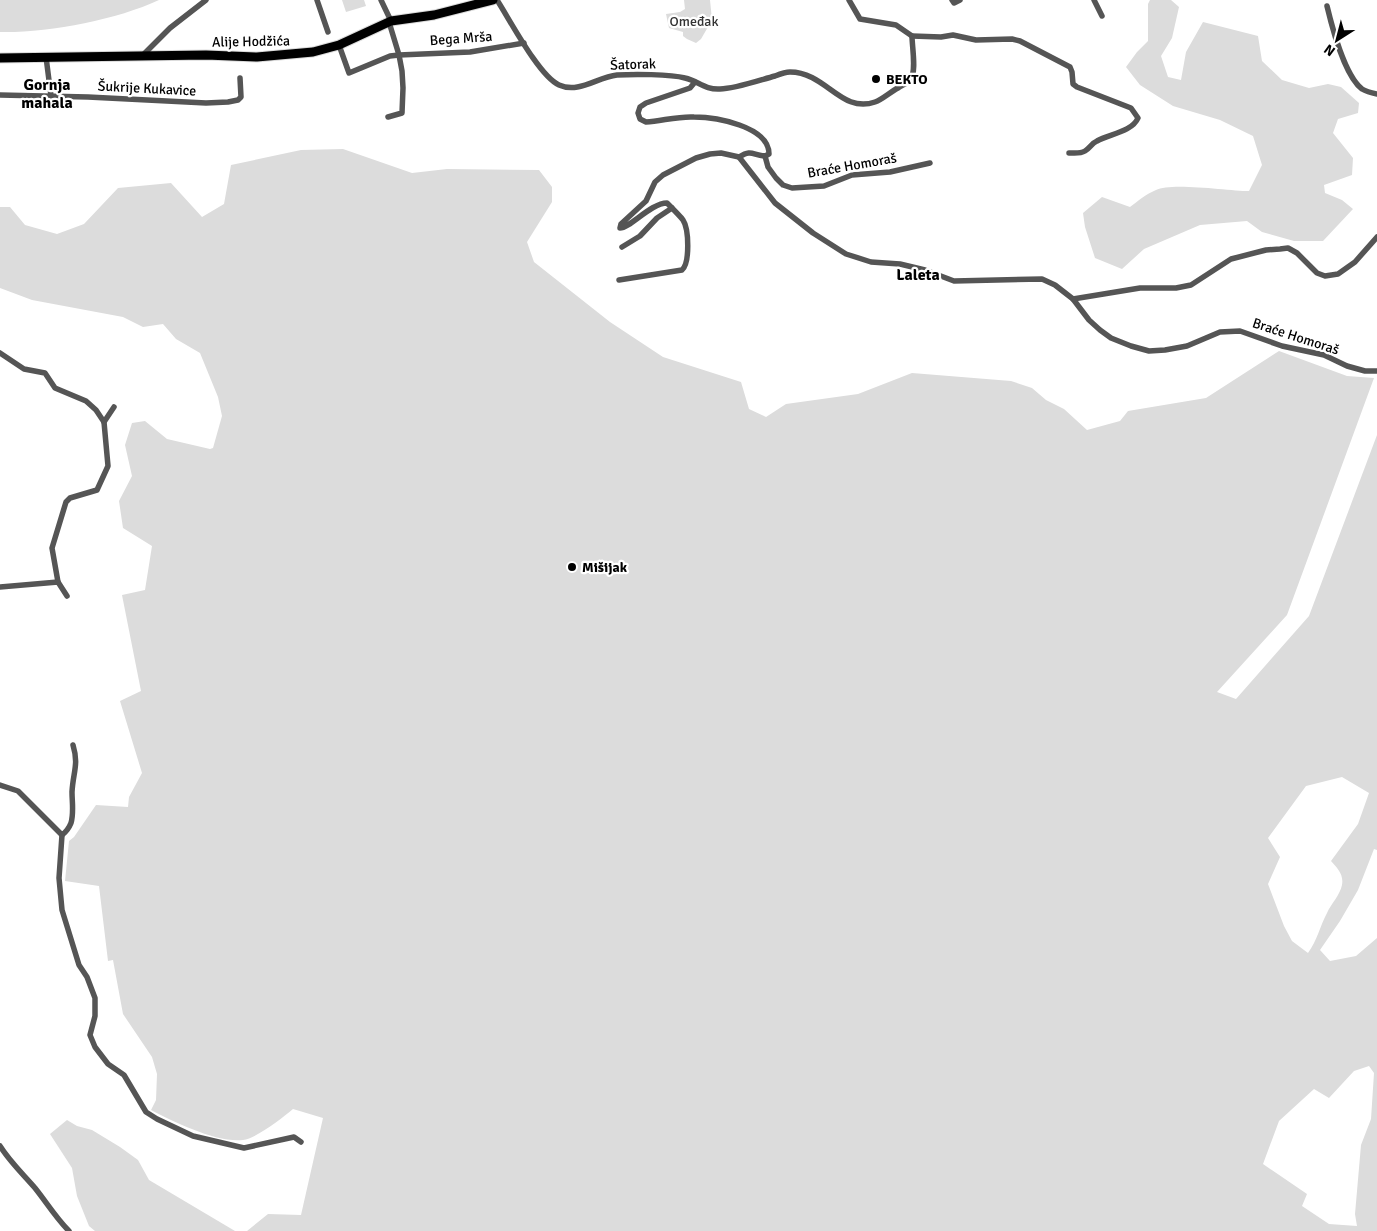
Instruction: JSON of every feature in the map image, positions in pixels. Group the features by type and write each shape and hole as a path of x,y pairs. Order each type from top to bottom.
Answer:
{"main road":[{"name":"Alije Hodžića","path":"0,58 206,55 257,57 313,52 339,45 390,22 442,13 495,0"}],"street":[{"path":"142,56 170,28 206,0"},
{"path":"317,0 328,32"},
{"path":"381,0 390,22 399,55 403,88 402,113 388,116"},
{"name":"Šatorak","path":"495,0 540,68 550,79 560,85 572,87 588,85 606,77 618,75 677,76 703,87 722,90 789,72 808,75 822,82 847,101 865,104 877,101 912,79 914,72 912,36"},
{"path":"849,0 860,19 896,25 912,36 941,37 953,35 976,40 1012,39 1020,41 1070,67 1072,84 1131,108 1138,118 1137,122 1131,126 1091,144 1086,151 1078,154 1069,153"},
{"path":"952,0 954,3 960,0"},
{"path":"1094,0 1102,16"},
{"path":"1328,6 1332,28 1351,73 1362,89 1377,94"},
{"name":"Bega Mrša","path":"339,45 349,72 390,56 470,52 524,43"},
{"path":"46,57 51,96"},
{"name":"Šukrije Kukavice","path":"0,95 206,104 238,100 241,97 240,78"},
{"name":"Braće Homoraš","path":"695,82 690,88 646,103 638,112 640,119 646,122 692,116 733,122 759,135 769,149 769,154 765,156 768,167 783,185 792,188 824,186 852,175 890,172 930,163"},
{"path":"619,280 685,268 687,230 682,218 667,203 663,203 643,214 624,228 620,228 620,224 646,201 655,182 663,175 696,158 710,154 721,153 739,157 746,152 752,152 765,156"},
{"name":"Braće Homoraš","path":"739,157 775,203 813,233 846,254 871,262 900,264 925,270 954,281 1042,279 1055,285 1073,299 1089,320 1111,338 1150,351 1187,346 1220,332 1240,331 1282,346 1324,355 1347,366 1365,371 1377,371"},
{"path":"622,246 640,236 657,218 672,208"},
{"path":"1073,299 1140,288 1176,288 1191,285 1231,259 1266,250 1288,248 1297,253 1317,273 1325,276 1338,274 1355,262 1377,237"},
{"path":"0,353 24,369 45,373 55,388 86,401 96,410 104,422 108,466 96,490 70,498 66,502 52,548 58,582 67,596"},
{"path":"104,422 114,407"},
{"path":"0,587 58,582"},
{"path":"73,745 77,767 73,788 73,816 70,825 62,836 59,878 62,910 79,965 87,977 95,998 90,1036 95,1047 108,1064 124,1075 146,1112 193,1136 244,1148 294,1137 301,1142"},
{"path":"0,785 18,791 62,836"},
{"path":"0,1146 9,1160 36,1189 56,1218 69,1231"}],"green space":[{"path":"0,0 159,0 123,14 81,24 60,28 0,32"},
{"path":"342,0 364,0 366,6 346,12"},
{"name":"Omeđak","path":"684,0 710,0 712,20 701,39 696,43 683,36 683,32 669,28 666,14 680,12 685,9"},
{"path":"1150,0 1171,0 1179,7 1172,38 1161,56 1168,77 1181,80 1186,52 1203,22 1258,36 1262,61 1282,80 1309,88 1328,84 1341,87 1359,103 1358,113 1338,119 1333,133 1353,158 1352,175 1324,185 1325,193 1342,200 1353,209 1323,241 1294,241 1262,232 1247,221 1200,225 1144,249 1122,269 1095,258 1085,227 1083,213 1102,197 1130,207 1142,198 1163,188 1187,187 1249,191 1262,165 1253,136 1220,120 1173,106 1140,85 1126,67 1148,41 1148,4"},
{"path":"343,149 412,173 447,169 539,170 552,187 552,202 527,242 534,262 610,322 663,357 741,382 749,409 766,417 786,404 858,394 912,373 1011,381 1032,388 1046,400 1064,409 1087,430 1120,421 1128,411 1206,398 1279,351 1347,376 1374,378 1287,615 1217,692 1236,699 1309,616 1377,435 1377,850 1374,849 1358,890 1320,950 1330,961 1356,956 1377,938 1377,1231 247,1231 268,1214 301,1215 323,1118 293,1109 255,1136 243,1140 233,1140 196,1131 151,1110 156,1100 157,1074 152,1057 123,1014 113,960 108,961 99,886 65,881 69,841 74,837 96,805 128,807 129,797 142,773 120,701 141,691 122,595 145,590 152,546 123,528 119,501 132,476 125,445 132,423 145,421 167,439 210,449 213,448 222,416 218,397 200,353 176,339 163,324 143,327 123,317 32,300 0,288 0,207 10,207 25,225 57,234 84,224 118,188 171,183 202,217 224,204 231,165 301,150","holes":["1342,777 1369,793 1358,824 1331,861 1341,874 1342,885 1308,953 1292,941 1284,926 1268,884 1280,857 1268,838 1306,786","1369,1066 1374,1073 1371,1119 1361,1145 1355,1214 1357,1226 1329,1224 1302,1206 1307,1194 1263,1164 1279,1121 1314,1089 1329,1098 1354,1071"]},
{"path":"67,1120 77,1126 92,1130 120,1147 138,1160 149,1180 235,1231 95,1231 89,1226 77,1196 72,1168 50,1134"}],"place":[{"name":"BEKTO","path":"876,79"},
{"name":"Mišijak","path":"572,567"}],"district":[{"name":"Gornja mahala","path":"47,93"},
{"name":"Laleta","path":"918,274"}]}
